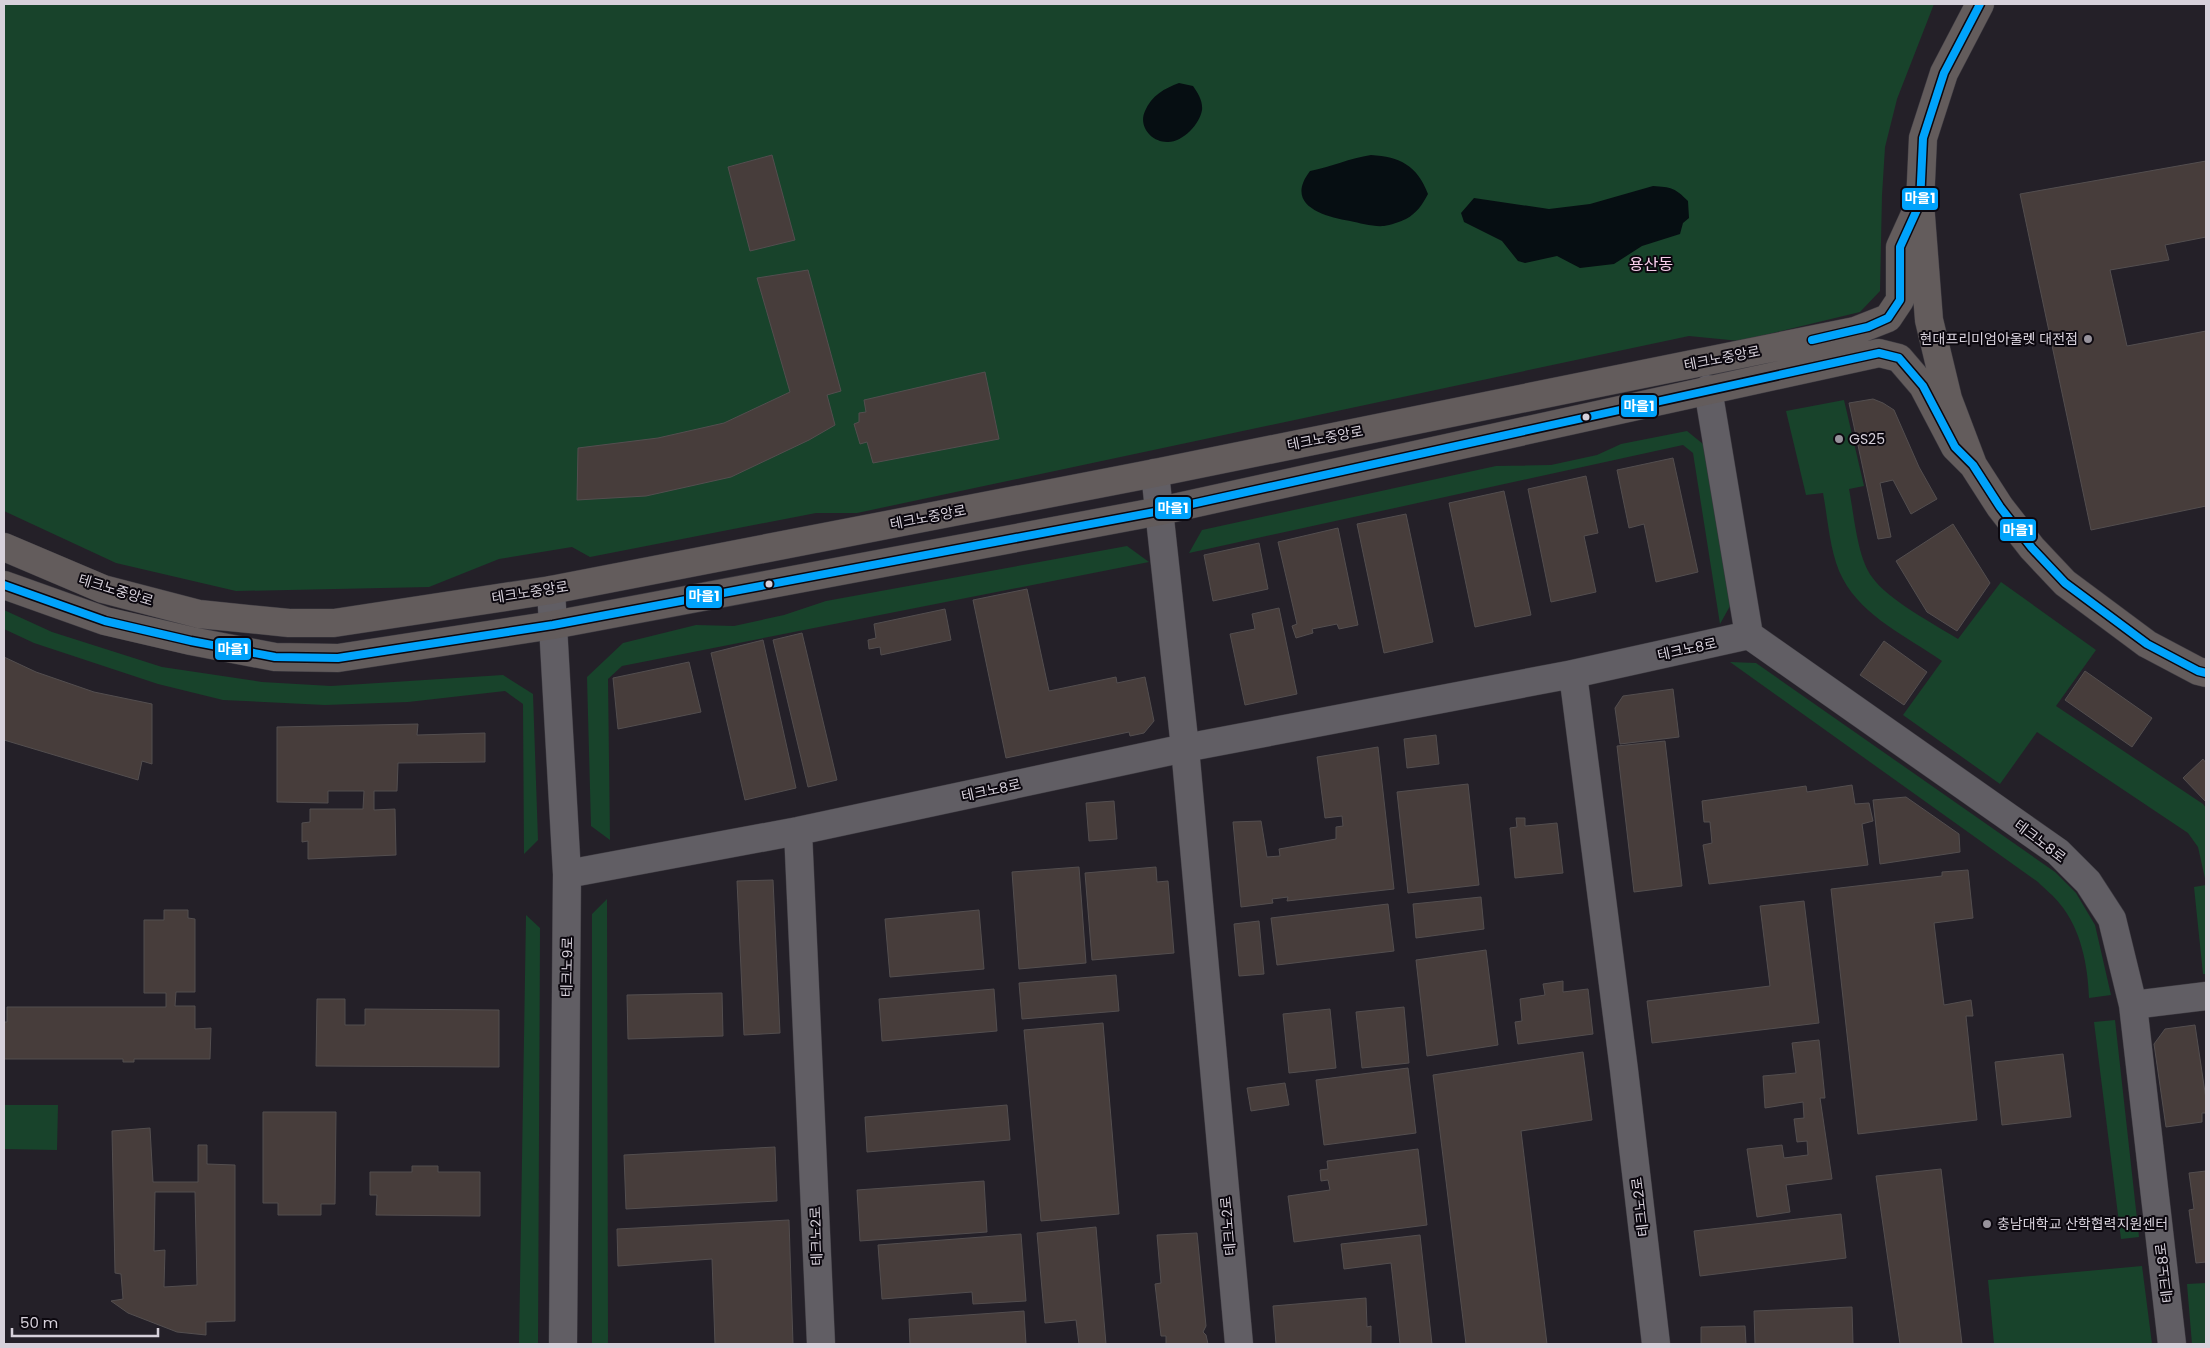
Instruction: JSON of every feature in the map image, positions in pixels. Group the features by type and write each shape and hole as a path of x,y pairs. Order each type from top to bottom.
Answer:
{"main road":[{"path":"1980,4 1944,73 1923,138 1920,203 1929,320 1934,348 1948,399 1973,464 2000,507 2032,548 2065,583 2147,644 2204,674"},
{"path":"1920,203 1900,247 1900,300 1888,318 1857,343 1879,353 1899,358 1923,386 1955,447 1973,464"},
{"name":"테크노중앙로","path":"4,584 105,622 275,657 338,658 553,624 1160,511 1708,389 1857,343"},
{"name":"테크노중앙로","path":"4,547 103,589 199,614 289,623 334,623 551,590 1156,473 1857,343"}],"street":[{"path":"1708,389 1749,636"},
{"path":"1156,473 1185,748"},
{"name":"테크노9로","path":"551,590 567,874 563,1344"},
{"name":"테크노8로","path":"567,874 798,831 1185,748 1573,674 1749,636 2058,852 2088,882 2112,919 2133,1005 2172,1344"},
{"name":"테크노2로","path":"1573,674 1624,1070 1656,1344"},
{"name":"테크노2로","path":"1185,748 1239,1344"},
{"name":"테크노2로","path":"798,831 821,1344"},
{"path":"2133,1005 2206,996"}],"green space":[{"path":"4,4 1934,4 1897,99 1885,147 1880,291 1860,312 1740,341 1689,336 857,513 816,513 590,557 572,547 499,559 429,587 236,591 116,563 4,511"},
{"path":"1844,400 1864,486 1849,489 1859,547 1872,577 1879,586 1900,603 1958,639 2001,582 2096,650 2056,706 2203,804 2206,808 2206,883 2198,847 2188,833 2037,732 2000,784 1903,715 1942,661 1874,615 1862,604 1843,579 1832,549 1823,493 1806,495 1786,411"},
{"path":"1687,431 1703,444 1730,606 1720,624 1693,453 1683,445 1189,553 1202,530 1496,466 1551,465 1597,455 1621,444"},
{"path":"1127,546 1149,562 622,666 608,679 610,840 591,826 587,677 623,643 696,625 734,626 784,615 826,601"},
{"path":"4,610 52,632 162,667 262,682 331,686 503,675 533,694 538,840 524,854 523,704 505,691 408,702 325,705 223,700 158,684 34,643 4,629"},
{"path":"1730,662 1756,663 2055,872 2076,893 2095,925 2111,995 2089,998 2085,961 2078,936 2058,901 2038,882"},
{"path":"2206,885 2206,974 2203,974 2194,887"},
{"path":"607,899 608,1344 592,1344 592,914"},
{"path":"526,915 540,928 538,1344 519,1344"},
{"path":"2115,1020 2139,1237 2121,1239 2094,1022"},
{"path":"4,1105 58,1105 57,1150 4,1149"},
{"path":"2142,1266 2152,1344 1994,1344 1988,1280"},
{"path":"2206,1283 2206,1344 2192,1344 2187,1284"}],"shaded area":[{"path":"1179,83 1193,86 1202,103 1201,115 1194,127 1184,136 1173,141 1161,141 1147,132 1143,117 1151,101 1159,93"},
{"path":"1371,155 1391,158 1406,164 1419,176 1428,194 1424,202 1410,217 1386,226 1371,225 1329,216 1310,207 1304,200 1301,192 1303,183 1310,171"},
{"path":"1653,186 1672,189 1684,197 1688,201 1689,218 1683,223 1680,234 1642,246 1614,264 1580,268 1557,256 1525,263 1518,261 1502,241 1464,222 1461,213 1474,198 1549,209 1590,204"}],"building":[{"path":"772,155 795,240 750,251 728,167"},
{"name":"현대프리미엄아울렛 대전점","path":"2206,161 2206,237 2165,245 2169,260 2110,270 2127,346 2206,331 2206,506 2091,530 2020,194"},
{"path":"808,270 841,391 827,395 835,425 809,440 731,477 646,496 577,500 578,448 658,438 724,423 790,392 757,278"},
{"path":"985,372 999,439 873,463 867,442 860,444 854,424 859,422 859,413 866,412 864,400"},
{"path":"1873,399 1894,410 1919,467 1937,499 1911,514 1893,480 1880,483 1891,537 1878,539 1849,403"},
{"path":"1673,458 1698,572 1656,582 1644,524 1629,528 1617,470"},
{"path":"1586,476 1598,533 1584,536 1596,592 1551,602 1528,489"},
{"path":"1504,491 1531,615 1475,627 1449,503"},
{"path":"1406,514 1433,642 1384,653 1357,524"},
{"path":"1953,524 1990,583 1957,631 1927,612 1896,561"},
{"path":"1338,528 1358,625 1339,629 1337,624 1312,629 1313,633 1296,638 1292,626 1297,624 1278,542"},
{"path":"1259,543 1268,589 1213,601 1204,555"},
{"path":"1027,589 1049,691 1116,677 1117,683 1145,677 1154,721 1144,733 1130,736 1129,732 1006,758 973,600"},
{"path":"1279,608 1297,694 1245,705 1230,634 1255,629 1252,614"},
{"path":"945,609 951,640 881,655 880,647 869,649 868,640 876,638 874,624"},
{"path":"802,633 837,780 808,787 773,640"},
{"path":"763,640 796,788 745,800 711,653"},
{"path":"1884,641 1927,672 1904,705 1860,675"},
{"path":"4,657 36,672 94,692 152,704 152,764 142,761 138,780 4,740"},
{"path":"689,662 701,712 618,729 613,678"},
{"path":"2085,671 2152,718 2132,747 2065,700"},
{"path":"1673,689 1679,737 1620,744 1615,708 1623,696"},
{"path":"418,724 417,735 485,733 485,762 398,763 397,791 374,791 374,810 395,809 396,855 308,859 308,841 302,842 302,823 310,822 310,809 363,809 364,791 328,791 328,803 277,802 277,727"},
{"path":"1436,735 1439,764 1407,768 1404,739"},
{"path":"1665,741 1682,886 1634,892 1617,746"},
{"path":"1378,747 1394,889 1287,901 1288,897 1272,899 1273,903 1241,907 1233,822 1261,821 1267,857 1280,856 1279,849 1336,839 1336,827 1343,826 1342,816 1325,818 1317,757"},
{"path":"2203,759 2206,763 2206,802 2183,778"},
{"path":"1468,784 1479,885 1408,893 1397,792"},
{"path":"1852,785 1855,804 1869,803 1873,821 1862,824 1868,865 1709,884 1703,845 1712,843 1710,822 1704,822 1702,801 1806,786 1807,792"},
{"path":"1906,797 1959,834 1960,852 1880,864 1873,800"},
{"path":"1114,801 1117,839 1089,841 1086,803"},
{"path":"1516,818 1525,818 1525,826 1557,823 1563,873 1515,878 1510,828 1517,827"},
{"path":"1079,867 1086,963 1019,969 1012,872"},
{"path":"1156,867 1157,882 1168,881 1174,953 1092,960 1085,873"},
{"path":"1968,870 1973,918 1934,923 1944,1005 1971,1000 1973,1016 1966,1016 1977,1120 1858,1134 1831,889 1942,876 1942,872"},
{"path":"773,880 780,1033 744,1035 737,881"},
{"path":"1481,897 1484,929 1416,938 1413,904"},
{"path":"1804,901 1819,1023 1652,1043 1647,1001 1770,986 1760,906"},
{"path":"1388,904 1394,951 1277,965 1271,918"},
{"path":"164,910 188,910 188,918 195,919 195,992 176,992 175,1006 195,1006 195,1029 211,1028 210,1059 134,1059 134,1062 123,1062 123,1059 4,1059 4,1022 7,1022 7,1007 166,1007 166,993 144,993 144,920 164,920"},
{"path":"979,910 984,969 890,977 885,919"},
{"path":"1259,921 1264,974 1239,976 1234,924"},
{"path":"1486,950 1498,1045 1427,1056 1416,960"},
{"path":"1116,975 1119,1011 1022,1019 1019,983"},
{"path":"1563,981 1563,992 1588,989 1593,1034 1518,1044 1515,1022 1522,1021 1520,999 1545,995 1543,984"},
{"path":"994,989 997,1031 882,1041 879,999"},
{"path":"722,993 723,1036 628,1039 627,995"},
{"path":"317,999 345,999 345,1025 365,1025 365,1009 499,1010 499,1067 316,1066"},
{"path":"1404,1007 1409,1063 1362,1068 1356,1012"},
{"path":"1330,1009 1336,1068 1289,1073 1283,1014"},
{"path":"1103,1023 1119,1214 1041,1221 1024,1030"},
{"path":"2195,1025 2206,1099 2206,1113 2202,1113 2202,1122 2166,1127 2154,1044 2165,1029"},
{"path":"1819,1040 1825,1098 1820,1098 1832,1179 1786,1185 1790,1212 1757,1217 1747,1149 1782,1145 1784,1158 1808,1155 1807,1141 1797,1142 1794,1119 1804,1118 1803,1102 1765,1108 1763,1076 1796,1073 1792,1043"},
{"path":"1583,1052 1592,1120 1521,1131 1547,1344 1466,1344 1433,1075"},
{"path":"2063,1054 2071,1117 2002,1125 1995,1062"},
{"path":"1408,1068 1416,1133 1324,1145 1316,1080"},
{"path":"1285,1083 1289,1105 1251,1111 1247,1088"},
{"path":"1007,1105 1010,1140 867,1152 865,1117"},
{"path":"263,1112 336,1112 335,1204 321,1204 321,1215 278,1215 278,1203 263,1203"},
{"path":"150,1128 153,1182 198,1182 198,1145 207,1145 207,1164 235,1165 235,1321 206,1322 206,1335 177,1332 128,1313 111,1301 123,1299 121,1274 115,1273 112,1131","holes":["155,1192 195,1192 197,1285 164,1287 165,1250 154,1251"]},
{"path":"775,1147 777,1201 626,1209 624,1155"},
{"path":"1418,1149 1427,1225 1294,1242 1288,1196 1330,1190 1328,1180 1321,1181 1320,1170 1328,1169 1327,1161"},
{"path":"412,1166 438,1166 438,1172 480,1172 480,1216 376,1215 377,1195 370,1195 370,1172 412,1172"},
{"path":"1941,1169 1962,1344 1900,1344 1876,1176"},
{"path":"2206,1171 2206,1262 2196,1263 2189,1210 2194,1209 2189,1173"},
{"path":"984,1181 987,1232 860,1241 857,1190"},
{"path":"1841,1214 1846,1258 1700,1276 1694,1231"},
{"path":"789,1220 793,1344 715,1344 712,1259 618,1266 617,1229"},
{"path":"1096,1227 1106,1344 1079,1344 1076,1320 1045,1323 1037,1233"},
{"path":"1197,1233 1206,1326 1203,1332 1206,1335 1208,1344 1166,1344 1166,1336 1161,1336 1155,1284 1161,1283 1157,1235"},
{"path":"1021,1234 1026,1301 973,1304 972,1292 882,1299 878,1245"},
{"path":"1420,1235 1432,1344 1400,1344 1391,1263 1344,1269 1341,1244"},
{"path":"1366,1298 1367,1327 1371,1326 1371,1344 1276,1344 1273,1306"},
{"path":"1852,1307 1853,1344 1755,1344 1754,1311"},
{"path":"1024,1311 1026,1344 910,1344 909,1319"},
{"path":"1745,1326 1746,1344 1701,1344 1701,1327"}],"transit line":[{"name":"마을1","path":"1812,340 1868,327 1888,318 1900,300 1900,247 1920,203 1923,138 1944,73 1980,4"},
{"name":"마을1","path":"4,585 105,621 191,641 275,657 338,658 553,625 1160,511 1879,353 1899,358 1923,386 1955,447 1973,465 2000,507 2032,548 2065,583 2147,644 2198,671 2206,673"}],"place":[{"name":"현대프리미엄아울렛 대전점","path":"2088,339"},
{"name":"GS25","path":"1839,439"},
{"name":"충남대학교 산학협력지원센터","path":"1987,1224"}],"district":[{"name":"용산동","path":"1651,264"}]}
